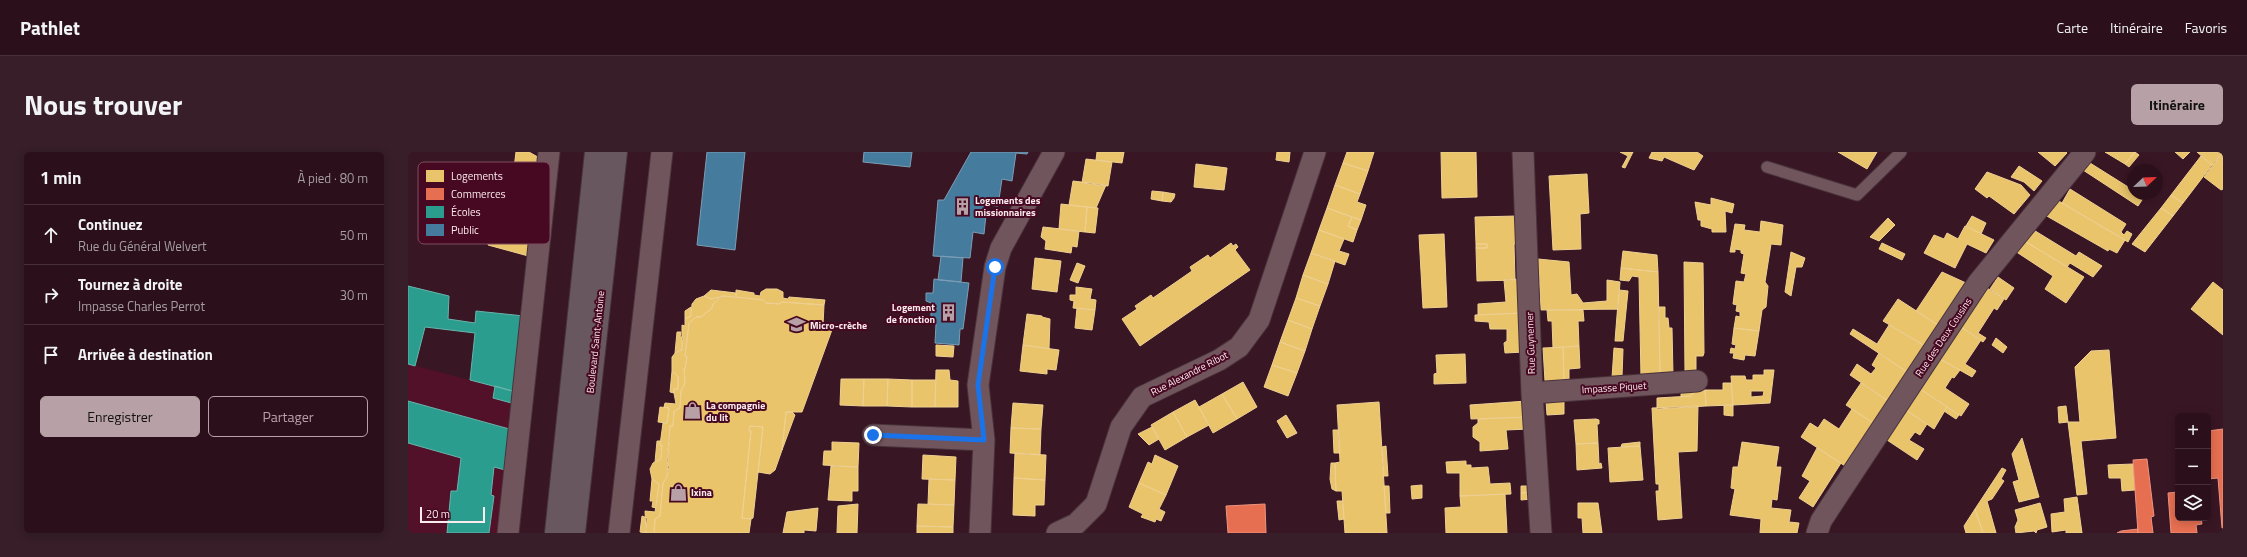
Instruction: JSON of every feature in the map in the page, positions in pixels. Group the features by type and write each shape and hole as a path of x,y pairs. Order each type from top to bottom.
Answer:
{"main road":[{"name":"Boulevard Saint-Antoine","path":"556,533 596,152"},
{"name":"Boulevard Saint-Antoine","path":"574,533 616,152"}],"street":[{"path":"548,162 549,152"},
{"path":"619,533 662,152"},
{"path":"980,533 984,440 978,385 995,267 1000,248 1054,152"},
{"name":"Rue Alexandre Ribot","path":"1057,533 1076,524 1096,504 1122,427 1142,397 1219,360 1239,347 1259,320 1315,152"},
{"name":"Rue Guynemer","path":"1523,152 1532,393 1541,533"},
{"name":"Rue des Deux Cousins","path":"1817,533 1821,521 1978,283 2086,152"},
{"path":"508,533 539,244"},
{"name":"Impasse Piquet","path":"1532,393 1697,381"},
{"path":"873,435 984,440"}],"lane":[{"path":"1767,167 1857,195 1901,152"}],"shaded area":[{"path":"408,364 516,392 503,533 408,533"}],"building: Logements":[{"path":"516,152 529,152 543,160 543,162 515,162"},
{"path":"1097,152 1124,152 1122,163 1096,160"},
{"path":"1277,152 1290,152 1289,162 1276,160"},
{"path":"1347,152 1374,152 1368,171 1343,163"},
{"path":"1441,152 1476,152 1477,197 1442,198"},
{"path":"1620,152 1633,152 1625,168 1622,167 1628,156"},
{"path":"1652,152 1697,152 1703,156 1694,170 1664,157 1662,161 1649,158"},
{"path":"1838,152 1877,152 1867,169"},
{"path":"2038,152 2066,152 2067,153 2055,166"},
{"path":"2105,152 2135,152 2125,164"},
{"path":"2135,152 2139,155 2132,164 2127,164 2127,166 2125,164"},
{"path":"2175,152 2190,152 2183,159"},
{"path":"2197,152 2223,152 2212,165"},
{"path":"2223,152 2223,189 2221,190 2204,177"},
{"path":"2201,156 2212,165 2183,203 2171,195"},
{"path":"1086,159 1112,162 1108,186 1082,183"},
{"path":"1343,163 1368,171 1360,194 1335,185"},
{"path":"2090,163 2127,186 2127,199 2083,170"},
{"path":"1196,164 1227,168 1224,190 1194,187"},
{"path":"2019,166 2042,181 2034,191 2024,182 2011,177"},
{"path":"1987,172 2021,185 2030,195 2014,214 1989,196 1987,198 1975,189"},
{"path":"1587,174 1589,213 1580,214 1581,249 1553,250 1549,176"},
{"path":"1073,181 1106,185 1096,208 1069,205"},
{"path":"1335,185 1360,194 1357,202 1366,205 1361,220 1327,208"},
{"path":"2070,189 2126,224 2121,232 2124,235 2127,231 2132,234 2128,242 2062,203"},
{"path":"1152,191 1163,192 1162,201 1151,199"},
{"path":"1163,192 1175,194 1171,202 1162,201"},
{"path":"2171,195 2183,203 2173,216 2161,208"},
{"path":"1711,198 1734,204 1732,213 1725,211 1726,232 1712,232 1712,229 1701,226 1701,220 1698,220 1695,202 1711,205"},
{"path":"2057,200 2125,240 2117,253 2109,249 2108,251 2045,215"},
{"path":"2129,200 2142,200 2138,206"},
{"path":"1061,204 1087,207 1085,232 1059,229"},
{"path":"1087,207 1098,208 1095,233 1085,232"},
{"path":"1327,208 1352,217 1348,226 1357,230 1353,242 1319,230"},
{"path":"2161,208 2173,216 2145,252 2132,244"},
{"path":"1517,216 1519,244 1514,244 1515,280 1477,281 1476,248 1487,248 1487,244 1476,244 1475,217"},
{"path":"1972,216 1986,223 1981,234 1966,226"},
{"path":"1352,217 1361,220 1357,230 1348,226"},
{"path":"1888,218 1895,225 1879,241 1870,237"},
{"path":"1761,221 1783,225 1781,245 1771,244 1765,282 1768,286 1766,307 1762,310 1759,331 1734,328 1736,316 1740,317 1740,312 1736,311 1737,305 1733,304 1736,281 1744,282 1746,274 1741,273 1744,254 1741,253 1741,250 1735,249 1735,252 1730,252 1735,224 1745,225 1744,230 1760,232"},
{"path":"1965,226 1994,240 1986,253 1967,244 1955,268 1924,253 1934,235 1944,239 1947,233 1958,239"},
{"path":"1043,227 1079,231 1077,247 1072,246 1071,253 1045,249 1046,241 1041,237"},
{"path":"2032,229 2076,256 2079,252 2102,266 2093,277 2070,263 2067,267 2023,240"},
{"path":"1319,230 1344,239 1339,251 1349,254 1345,265 1311,253"},
{"path":"1444,234 1447,307 1423,308 1419,235"},
{"path":"2023,240 2084,277 2066,303 2045,289 2053,276 2015,251"},
{"path":"1231,243 1233,246 1236,244 1238,247 1235,250 1250,270 1140,346 1122,319 1137,309 1135,306 1151,295 1153,298 1192,271 1190,267 1208,255 1210,258"},
{"path":"1882,243 1905,254 1902,260 1879,249"},
{"path":"488,244 534,244 532,257"},
{"path":"1476,244 1487,244 1487,248 1476,248"},
{"path":"1623,251 1657,255 1658,272 1621,268"},
{"path":"1791,252 1805,258 1802,267 1796,267 1791,296 1785,292"},
{"path":"1311,253 1335,261 1328,284 1303,275"},
{"path":"1035,258 1061,261 1057,292 1032,289"},
{"path":"1538,259 1569,262 1571,295 1577,294 1583,303 1607,301 1607,280 1620,282 1618,309 1541,310"},
{"path":"1684,262 1703,263 1704,353 1703,356 1696,356 1696,374 1685,374"},
{"path":"1077,263 1085,266 1078,283 1070,280"},
{"path":"1621,268 1658,272 1660,376 1641,377 1639,277 1632,276 1629,281 1620,280"},
{"path":"1942,272 1966,283 1938,325 1916,311"},
{"path":"1303,275 1328,284 1320,306 1296,298"},
{"path":"1998,277 2014,288 2006,300 1990,289"},
{"path":"1520,279 1522,313 1478,315 1478,304 1506,302 1504,280"},
{"path":"2213,282 2223,290 2223,335 2191,309"},
{"path":"1076,287 1092,289 1090,299 1096,300 1095,310 1073,308 1074,301 1070,300 1070,295 1076,295"},
{"path":"1987,288 2004,299 1997,310 1994,308 1978,333 1986,338 1983,342 1961,327"},
{"path":"766,289 777,289 783,292 783,298 788,299 789,297 825,300 824,305 782,302 779,304 766,303 763,300 736,297 736,290 754,293 754,295 760,296 761,292"},
{"path":"711,290 736,293 736,297 723,296 711,299 704,296"},
{"path":"1619,290 1628,291 1623,341 1615,341"},
{"path":"704,296 711,299 721,297 713,304 712,308 701,317 696,317 689,323 685,356 687,357 684,369 685,383 681,391 680,408 674,411 673,426 670,426 667,462 669,467 667,477 663,483 660,516 655,519 654,533 646,533 645,511 655,512 659,484 652,479 650,469 653,463 661,459 662,445 660,445 663,423 667,423 669,408 664,407 665,403 676,404 674,389 678,389 678,376 672,371 672,357 676,352 682,350 682,325 685,326 685,319 691,316 692,304 696,299"},
{"path":"723,296 763,300 766,303 779,304 782,302 824,305 823,325 833,327 802,412 786,412 782,450 775,470 770,474 758,472 763,427 750,426 749,431 751,431 742,518 751,519 749,533 654,533 655,519 660,516 663,483 667,477 670,426 673,426 674,411 680,408 681,391 685,383 684,369 687,357 685,356 689,323 696,317 701,317"},
{"path":"1296,298 1320,306 1312,329 1288,320"},
{"path":"1898,299 1938,325 1925,346 1883,321"},
{"path":"691,307 691,316 685,319 685,311"},
{"path":"1659,307 1665,307 1665,318 1668,318 1669,328 1672,328 1673,375 1660,376"},
{"path":"1077,308 1095,310 1092,330 1075,328"},
{"path":"1547,310 1583,310 1584,321 1578,321 1579,346 1553,348 1552,321 1548,321"},
{"path":"1522,313 1524,352 1505,353 1504,343 1507,341 1507,329 1490,329 1489,322 1475,321 1475,315"},
{"path":"1027,314 1042,316 1050,319 1049,349 1023,345"},
{"path":"1288,320 1312,329 1305,351 1280,342"},
{"path":"1889,325 1925,346 1907,372 1850,334 1853,329 1877,344"},
{"path":"1961,327 1981,340 1965,364 1976,371 1972,377 1940,359"},
{"path":"1734,328 1759,331 1755,356 1745,355 1744,360 1733,358 1734,353 1730,353 1731,348 1735,349 1736,345 1732,344"},
{"path":"677,332 681,332 680,337 683,337 682,350 675,353"},
{"path":"1996,338 2007,347 2003,353 1992,345"},
{"path":"1280,342 1305,351 1297,373 1272,365"},
{"path":"936,345 954,346 953,357 936,356"},
{"path":"1023,345 1059,350 1056,370 1047,369 1047,374 1020,371"},
{"path":"1579,346 1580,368 1569,369 1569,379 1564,379 1563,347"},
{"path":"1563,347 1564,380 1545,381 1543,348"},
{"path":"1614,348 1623,349 1622,377 1612,378"},
{"path":"2109,350 2116,438 2081,441 2087,494 2077,495 2068,422 2080,422 2075,367 2091,351"},
{"path":"1879,353 1907,372 1888,401 1850,375 1857,364 1871,374 1876,368 1872,365"},
{"path":"1465,354 1466,383 1434,384 1434,374 1437,373 1436,355"},
{"path":"1940,359 1960,370 1954,378 1952,377 1945,388 1969,404 1961,416 1920,389"},
{"path":"1272,365 1297,373 1288,396 1264,387"},
{"path":"936,370 949,370 950,380 958,381 958,407 935,407"},
{"path":"1764,370 1774,370 1770,403 1733,405 1731,376 1745,376 1746,380 1753,380 1753,375 1764,375","holes":["1751,391 1764,391 1763,396 1751,397"]},
{"path":"672,371 678,376 678,389 674,389 674,393 670,392"},
{"path":"841,379 864,379 863,406 840,405"},
{"path":"864,379 888,379 887,406 863,406"},
{"path":"888,379 912,380 912,407 887,406"},
{"path":"912,380 936,380 935,407 912,407"},
{"path":"1243,382 1257,407 1237,419 1222,394"},
{"path":"1723,383 1731,383 1733,405 1706,406 1705,390 1723,390"},
{"path":"1861,383 1888,401 1873,423 1846,405"},
{"path":"1920,389 1947,407 1934,429 1906,410"},
{"path":"1705,390 1706,406 1657,409 1657,398 1691,396 1695,391"},
{"path":"1681,391 1695,391 1691,396 1681,397"},
{"path":"1222,394 1237,419 1213,433 1199,407"},
{"path":"1564,397 1564,414 1547,415 1546,401"},
{"path":"1195,400 1209,425 1187,437 1173,412"},
{"path":"1527,401 1528,417 1471,419 1470,405"},
{"path":"1379,402 1387,533 1345,533 1342,491 1336,491 1335,463 1340,462 1337,405"},
{"path":"1013,403 1043,405 1041,429 1011,428"},
{"path":"1724,405 1733,405 1733,416 1724,415"},
{"path":"1698,406 1697,451 1678,452 1682,518 1658,520 1656,491 1659,491 1659,484 1656,484 1652,408"},
{"path":"2066,406 2068,422 2059,423 2058,407"},
{"path":"660,407 669,408 667,423 658,422"},
{"path":"1947,407 1959,415 1956,419 1944,411"},
{"path":"1852,409 1873,423 1845,466 1801,437 1810,423 1818,428 1824,419 1839,429"},
{"path":"1906,410 1927,424 1920,435 1915,432 1909,440 1924,449 1917,460 1887,440"},
{"path":"786,412 792,412 795,415 782,450"},
{"path":"1173,412 1187,437 1165,450 1151,425"},
{"path":"1286,415 1297,433 1287,438 1277,421"},
{"path":"1528,417 1529,429 1506,430 1508,449 1480,451 1480,442 1473,437 1473,427 1478,423 1478,419"},
{"path":"1574,420 1599,420 1599,424 1597,424 1598,443 1576,444"},
{"path":"750,426 763,427 753,518 751,519 742,518 751,431 749,431"},
{"path":"1152,427 1159,439 1149,445 1138,434"},
{"path":"1011,428 1041,429 1040,455 1010,453"},
{"path":"1333,430 1339,430 1340,453 1334,453"},
{"path":"2022,438 2039,497 2019,502 2013,482 2019,480 2012,454"},
{"path":"657,441 660,441 660,445 662,445 661,459 655,462"},
{"path":"832,442 859,443 858,467 823,465 824,451 832,451"},
{"path":"1640,442 1640,446 1621,447 1622,444"},
{"path":"1742,442 1779,447 1776,467 1781,467 1777,500 1772,499 1771,508 1791,510 1789,522 1799,523 1797,533 1760,533 1761,519 1730,515 1735,489 1731,488 1733,467 1738,467"},
{"path":"1598,443 1599,464 1601,463 1602,468 1577,470 1576,444"},
{"path":"1386,446 1388,476 1384,476 1382,447"},
{"path":"1640,446 1643,480 1610,482 1608,448"},
{"path":"1817,448 1841,463 1813,507 1799,498 1810,481 1802,476"},
{"path":"1015,453 1046,455 1045,480 1014,478"},
{"path":"923,455 956,457 955,480 922,479"},
{"path":"1155,455 1178,466 1166,495 1139,483 1148,462 1152,464"},
{"path":"1466,461 1466,465 1471,465 1471,468 1488,467 1490,484 1510,483 1511,494 1460,496 1460,473 1447,473 1446,462"},
{"path":"1331,463 1335,463 1336,491 1332,489 1330,479"},
{"path":"2133,464 2135,490 2122,491 2121,478 2109,478 2108,465"},
{"path":"831,466 858,467 858,491 852,491 852,501 828,500"},
{"path":"2002,468 2006,470 2001,479 2004,481 1992,499 1987,501 1996,533 1983,533 1975,509"},
{"path":"1014,478 1045,480 1044,505 1035,505 1035,516 1013,515"},
{"path":"652,479 659,484 656,508 652,507 653,501 650,501"},
{"path":"929,479 955,480 954,505 928,504"},
{"path":"1139,483 1166,495 1159,509 1165,512 1161,521 1156,519 1155,522 1141,517 1143,514 1129,507"},
{"path":"1422,485 1422,498 1412,499 1411,486"},
{"path":"1384,486 1389,486 1390,513 1386,513"},
{"path":"1521,486 1532,486 1532,492 1521,493"},
{"path":"1532,492 1532,499 1521,500 1521,493"},
{"path":"1505,494 1507,533 1446,533 1445,508 1461,507 1460,496"},
{"path":"2077,497 2082,533 2066,533 2066,530 2052,532 2051,514 2065,512 2064,499"},
{"path":"1337,501 1343,501 1344,519 1339,520"},
{"path":"1578,503 1598,503 1602,533 1583,533 1582,518 1578,518"},
{"path":"2040,503 2047,527 2037,530 2036,533 2034,531 2016,533 2015,527 2018,520 2015,510"},
{"path":"858,504 857,533 837,533 838,506"},
{"path":"918,504 954,505 953,527 917,526"},
{"path":"818,508 816,531 804,530 804,533 783,533 787,512"},
{"path":"1975,509 1983,533 1966,533 1964,526"},
{"path":"642,516 647,518 646,533 640,532"},
{"path":"917,526 953,527 953,533 917,533"}],"building: Commerces":[{"path":"2223,429 2223,528 2218,478 2211,479 2211,431"},
{"path":"2147,459 2154,516 2151,517 2153,533 2138,533 2133,460"},
{"path":"2175,492 2175,521 2202,521 2202,524 2196,525 2197,533 2171,533 2168,493"},
{"path":"1265,504 1266,533 1228,533 1226,506"},
{"path":"2138,529 2138,533 2117,533 2121,531"}],"building: Écoles":[{"path":"408,286 449,296 448,319 475,323 476,311 524,316 516,392 470,380 475,333 425,327 415,366 408,364"},
{"path":"495,386 516,392 515,404 493,398"},
{"path":"408,401 513,430 509,471 494,467 491,495 494,496 489,533 447,533 451,491 457,491 461,458 408,443"}],"building: Public":[{"path":"707,152 745,152 735,250 697,245"},
{"path":"864,152 912,152 910,167 863,162"},
{"name":"Logements des missionnaires","path":"971,152 1028,152 1027,154 1016,153 1012,181 1002,179 998,206 987,205 984,234 973,232 970,258 933,256 938,200 944,200"},
{"path":"941,256 963,258 961,282 938,280"},
{"name":"Logement de fonction","path":"934,279 969,283 963,329 960,329 959,345 935,343 936,324 931,324 931,303 926,301 926,293 933,293"}],"place":[{"name":"Logements des missionnaires","path":"962,206"},
{"name":"Logement de fonction","path":"948,313"},
{"name":"Micro-crèche","path":"797,325"},
{"name":"La compagnie du lit","path":"693,411"},
{"name":"Ixina","path":"678,492"}],"route":[{"path":"873,435 970,438 984,440 978,385 995,267"}]}
